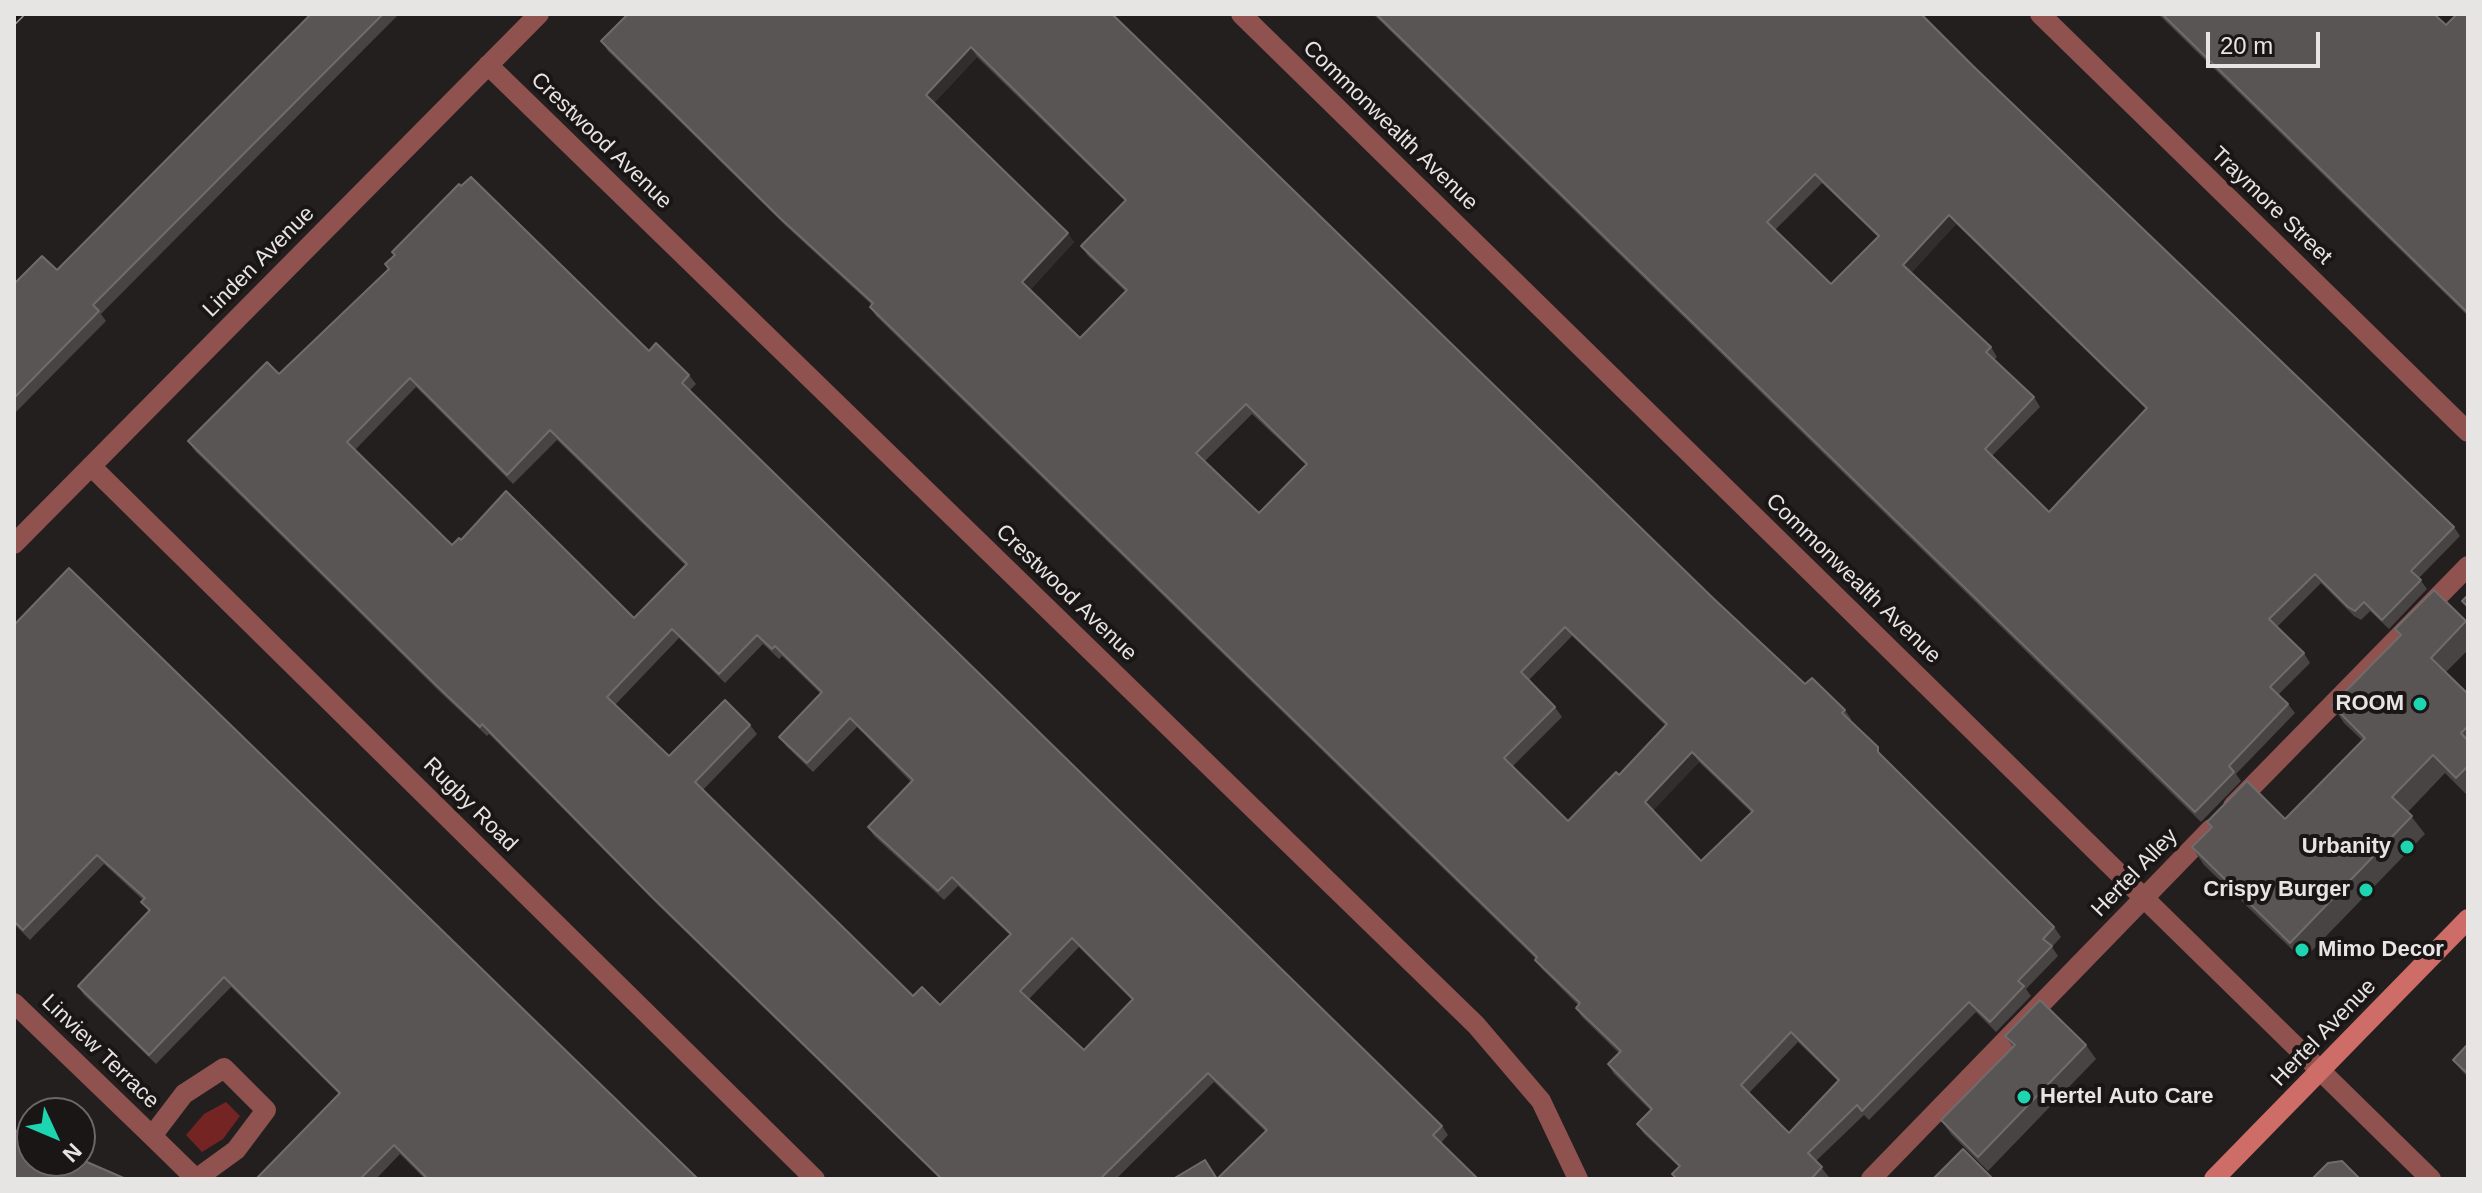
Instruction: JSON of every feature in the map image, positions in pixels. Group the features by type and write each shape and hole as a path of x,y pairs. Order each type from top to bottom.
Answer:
{"street":[{"name":"Linden Avenue","path":"14,544 539,14"},
{"name":"Commonwealth Avenue","path":"1241,14 2431,1179"},
{"name":"Traymore Street","path":"2040,14 2468,432"},
{"name":"Crestwood Avenue","path":"488,65 1476,1025 1541,1101 1578,1179"},
{"name":"Rugby Road","path":"91,466 815,1179"},
{"name":"Hertel Alley","path":"1871,1179 2468,566"},
{"name":"Hertel Avenue","path":"2214,1179 2468,919"},
{"name":"Linview Terrace","path":"14,1003 196,1179 236,1150 266,1110 224,1068 184,1094 152,1136"}],"shaded area":[{"path":"226,1102 240,1116 223,1139 202,1152 186,1135 204,1114"}],"building":[{"path":"311,14 383,14 93,305 99,311 14,398 14,284 42,256 57,270"},
{"path":"628,14 1112,14 1714,599 1805,684 1812,678 1845,710 1842,713 1878,747 1878,752 2054,927 2043,939 2052,946 2018,981 2024,986 1990,1022 1969,1002 1862,1111 1857,1105 1808,1153 1822,1167 1811,1179 1677,1179 1672,1174 1680,1166 1637,1124 1652,1109 1608,1064 1621,1051 1576,1008 1580,1003 1535,960 1537,957 870,307 873,303 780,218 601,41","holes":["971,47 1126,200 1081,246 1127,290 1080,338 1022,282 1068,233 926,95","1246,404 1307,464 1259,513 1196,453","1565,627 1667,724 1619,775 1616,772 1568,821 1504,758 1555,707 1521,672","1692,752 1753,811 1701,861 1645,802","1791,1032 1839,1080 1789,1133 1741,1085"]},
{"path":"1376,14 1921,14 2454,527 2411,571 2421,580 2382,620 2364,602 2355,611 2348,607 2315,574 2269,619 2304,653 2270,687 2288,704 2229,766 2234,772 2195,812","holes":["1815,174 1879,236 1831,284 1767,222","1949,215 2147,408 2049,512 1985,449 2034,397 1986,352 1991,347 1903,265"]},
{"path":"2162,14 2434,14 2446,25 2457,14 2468,14 2468,313"},
{"path":"471,177 649,351 656,343 689,375 682,383 1442,1126 1433,1135 1478,1179 1217,1179 1267,1130 1208,1073 1100,1179 942,1179 652,897 482,724 480,727 436,685 188,441 267,362 279,374 389,269 385,264 395,255 392,252 459,184 461,186","holes":["410,378 507,475 550,430 687,564 634,618 506,491 461,540 459,538 452,545 347,442","672,629 719,674 757,635 772,649 775,646 822,692 779,737 807,763 850,718 913,780 868,827 938,891 952,877 1011,934 940,1005 922,987 913,996 695,782 750,725 725,700 669,756 607,697","1072,938 1133,999 1084,1050 1020,991"]},
{"path":"69,568 698,1179 428,1179 394,1145 360,1179 256,1179 340,1093 224,977 149,1055 78,986 150,910 141,902 145,898 97,855 23,930 14,921 14,625"},
{"path":"2434,590 2466,621 2431,658 2468,694 2468,726 2461,733 2468,741 2468,766 2456,778 2433,755 2392,797 2412,816 2290,943 2192,847 2212,827 2207,822 2247,781 2285,819 2365,738 2332,705 2401,635 2395,629"},
{"name":"Hertel Auto Care","path":"2040,1000 2086,1045 1978,1157 1941,1120 2015,1045 2005,1036"},
{"path":"2468,1044 2468,1074 2453,1060"},
{"path":"14,1130 16,1177 96,1177 96,1166 126,1179 14,1179"},
{"path":"1963,1149 1993,1179 1933,1179"},
{"path":"1205,1160 1217,1179 1173,1179"},
{"path":"2342,1161 2360,1179 2312,1179 2328,1163"}],"railway":[{"path":"14,20 20,14"}],"place":[{"name":"ROOM","path":"2420,704"},
{"name":"Urbanity","path":"2407,847"},
{"name":"Crispy Burger","path":"2366,890"},
{"name":"Mimo Decor","path":"2302,950"},
{"name":"Hertel Auto Care","path":"2024,1097"}]}
